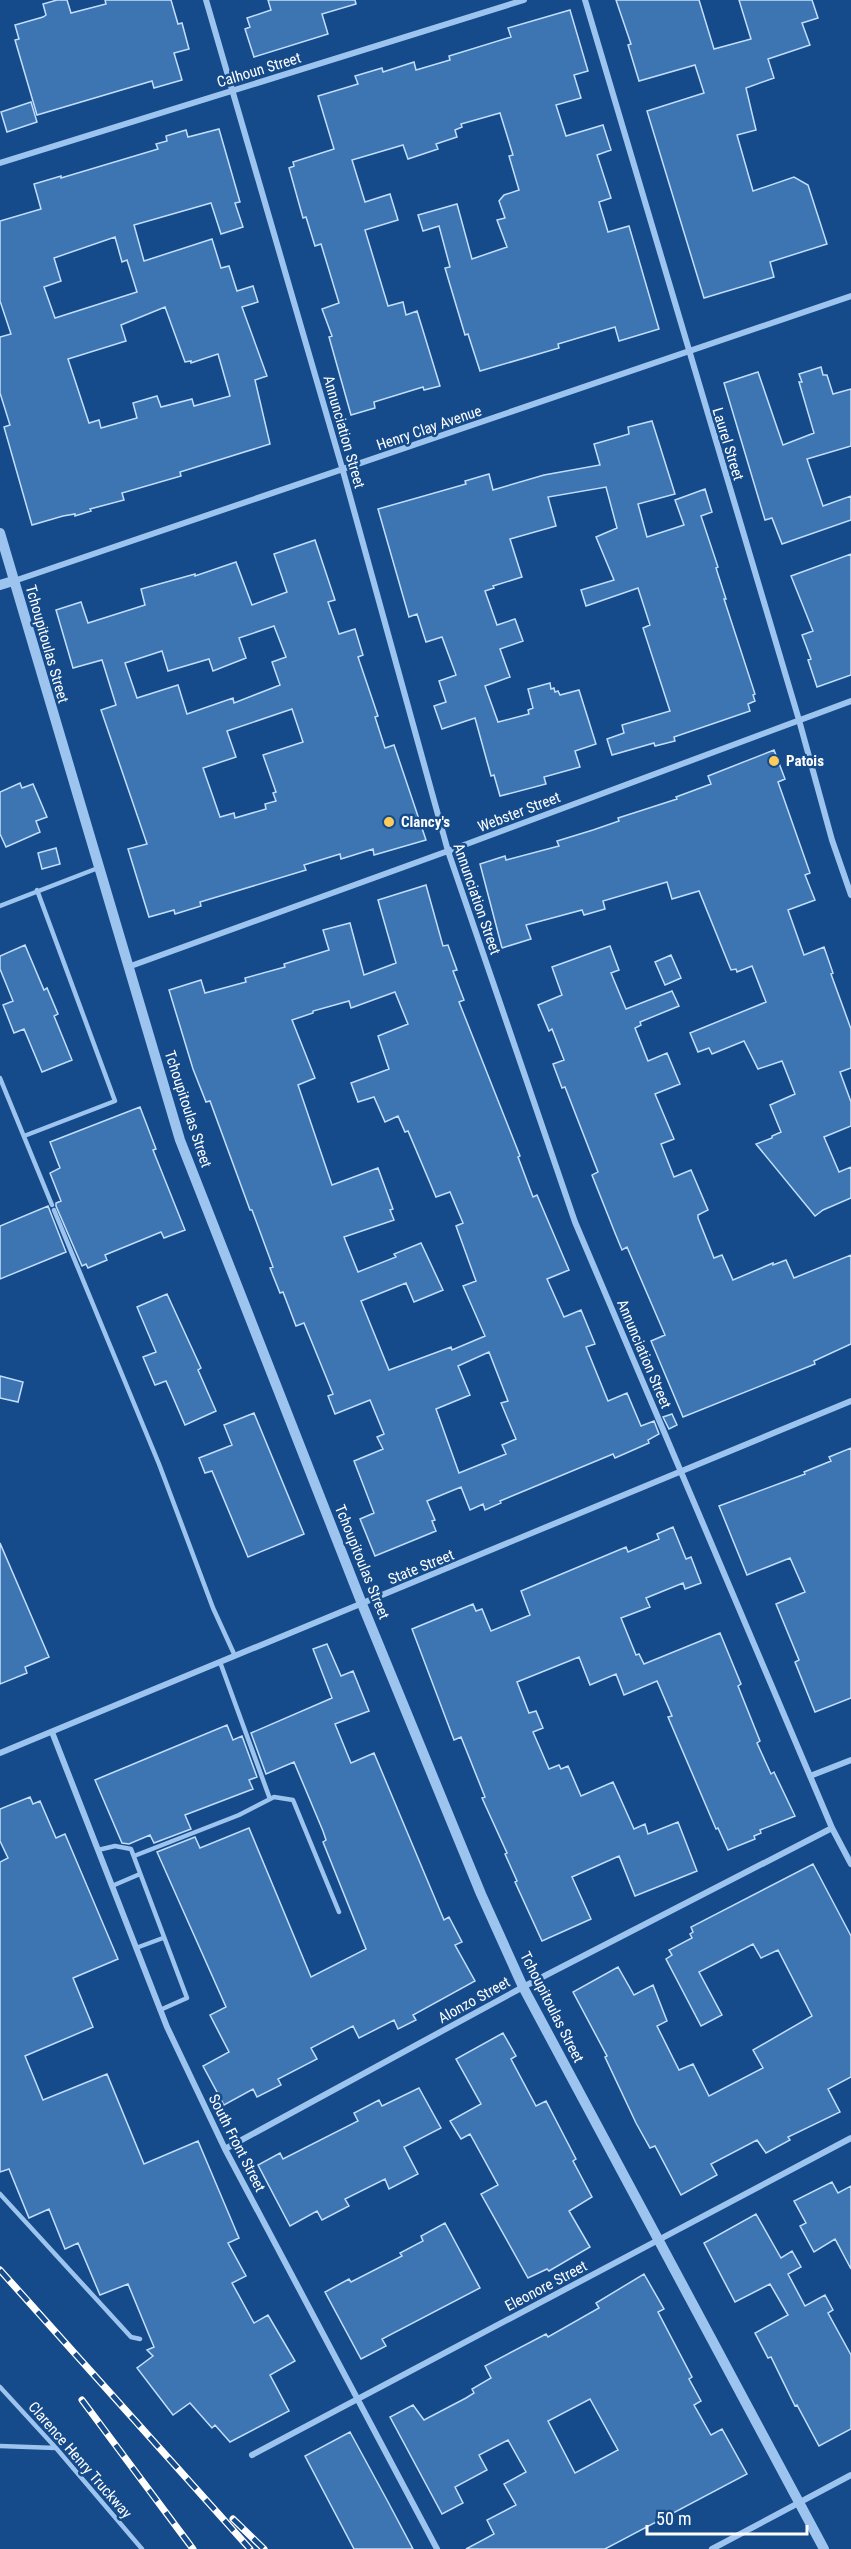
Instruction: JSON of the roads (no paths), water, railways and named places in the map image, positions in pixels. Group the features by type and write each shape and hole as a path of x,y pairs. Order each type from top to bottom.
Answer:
{"street":[{"name":"Annunciation Street","path":"206,0 343,471 447,851 575,1222 832,1828 851,1864"},
{"name":"Calhoun Street","path":"0,163 524,0"},
{"name":"Laurel Street","path":"585,0 799,720 832,840 851,895"},
{"name":"Henry Clay Avenue","path":"13,581 343,471 851,296"},
{"name":"Tchoupitoulas Street","path":"0,533 180,1140 362,1604 481,1894 523,1987 824,2549"},
{"path":"0,585 13,581"},
{"name":"Webster Street","path":"127,967 851,701"},
{"name":"State Street","path":"0,1753 851,1401"},
{"name":"South Front Street","path":"52,1732 160,2010 225,2149 437,2549"},
{"path":"810,1776 851,1760"},
{"name":"Alonzo Street","path":"225,2149 523,1987 832,1828"},
{"name":"Eleonore Street","path":"252,2456 851,2138"},
{"path":"712,2549 851,2475"}],"lane":[{"path":"0,906 98,868"},
{"path":"24,1136 115,1101 37,890"},
{"path":"0,1078 159,1464 213,1608 235,1656"},
{"path":"220,1662 270,1799"},
{"path":"134,1857 239,1815 274,1797 293,1800 339,1912"},
{"path":"98,1850 114,1846 131,1849 187,1998 160,2010"},
{"path":"112,1886 140,1874"},
{"path":"136,1948 163,1938"},
{"path":"0,2194 131,2337 140,2339"},
{"name":"Clarence Henry Truckway","path":"0,2388 56,2448 142,2549"},
{"path":"0,2446 56,2448"}],"railway":[{"path":"0,2270 250,2549"},
{"path":"82,2400 193,2549"},
{"path":"233,2519 264,2549"}],"place":[{"name":"Patois","path":"774,761"},
{"name":"Clancy's","path":"389,822"}]}
